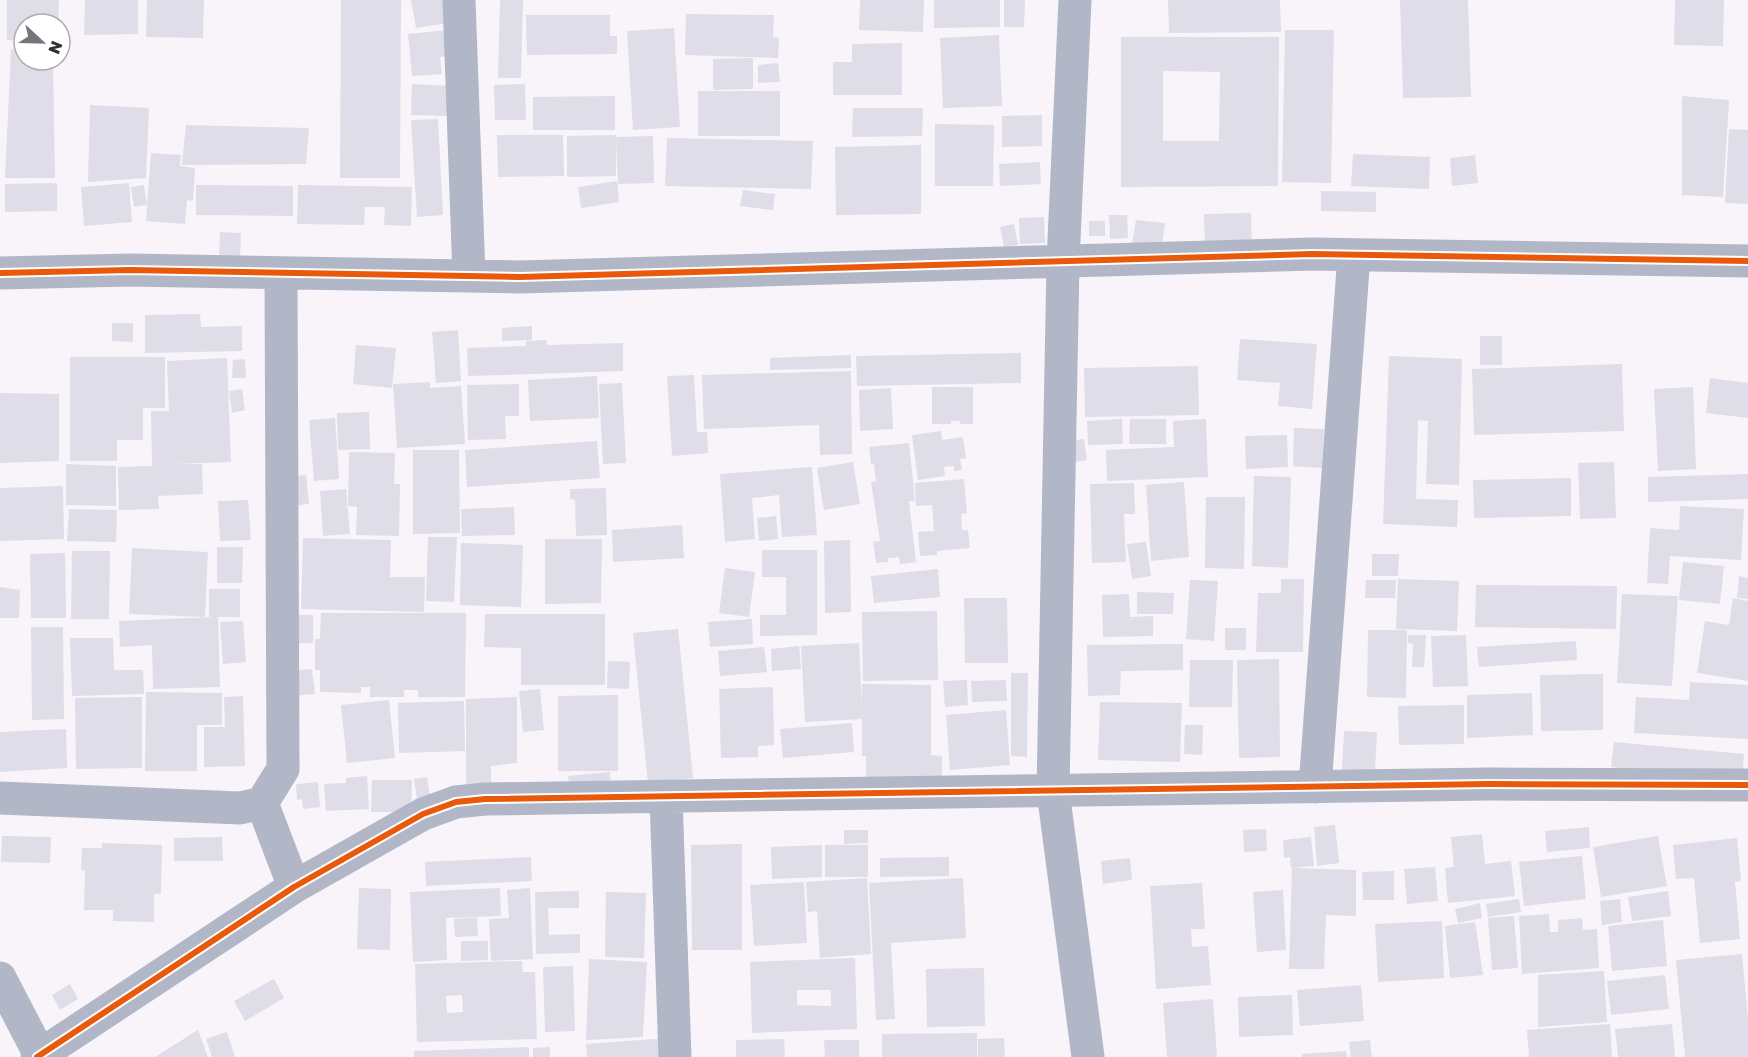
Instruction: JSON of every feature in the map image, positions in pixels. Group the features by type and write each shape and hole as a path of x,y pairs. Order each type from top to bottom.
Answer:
{"street":[{"path":"459,0 469,276"},
{"path":"1075,0 1063,261 1053,791 1088,1057"},
{"path":"1315,787 1354,255"},
{"path":"0,273 130,270 520,277 1354,255 1748,261"},
{"path":"0,798 240,808 262,803 283,769 281,273"},
{"path":"0,978 40,1056 294,887 423,814 456,802 485,799 1489,784 1748,785"},
{"path":"666,797 675,1057"},
{"path":"262,803 294,887"}],"building":[{"path":"7,0 59,0 58,12 12,12 12,40 7,40"},
{"path":"85,0 138,0 138,34 84,35"},
{"path":"147,0 204,0 203,38 146,37"},
{"path":"341,0 401,0 400,178 340,178"},
{"path":"411,0 445,0 448,23 416,28"},
{"path":"500,0 523,0 521,78 498,78"},
{"path":"860,0 924,0 923,32 859,30"},
{"path":"934,0 1000,0 1000,27 934,28"},
{"path":"1004,0 1025,0 1024,27 1004,27"},
{"path":"1168,0 1280,0 1281,32 1169,33"},
{"path":"1400,0 1468,0 1471,97 1403,98"},
{"path":"1675,0 1724,0 1723,46 1674,45"},
{"path":"686,14 774,15 773,37 779,38 778,58 685,55"},
{"path":"526,15 610,15 610,36 617,36 617,54 527,55"},
{"path":"674,28 680,127 633,130 627,31"},
{"path":"448,30 450,56 440,57 442,74 412,76 408,34"},
{"path":"1285,30 1334,30 1331,183 1282,182"},
{"path":"999,35 1002,106 943,108 940,38"},
{"path":"1121,37 1279,37 1278,186 1121,187","holes":["1163,71 1220,72 1219,141 1163,141"]},
{"path":"902,43 902,95 833,95 833,62 852,62 852,44"},
{"path":"11,49 12,72 53,72 55,178 5,178"},
{"path":"753,58 753,89 713,90 713,59"},
{"path":"778,63 780,82 758,83 758,65"},
{"path":"412,84 453,86 452,116 411,115"},
{"path":"525,84 526,120 495,120 494,85"},
{"path":"698,91 780,91 780,136 698,136"},
{"path":"615,96 615,130 533,130 533,97"},
{"path":"1682,96 1729,100 1723,197 1682,195"},
{"path":"90,105 149,108 146,178 88,182"},
{"path":"853,108 923,108 922,136 852,137"},
{"path":"1042,115 1042,146 1002,147 1002,116"},
{"path":"438,119 443,215 417,217 411,120"},
{"path":"935,124 994,125 993,186 935,186"},
{"path":"186,125 309,128 306,164 182,165"},
{"path":"1729,129 1748,130 1748,204 1725,203"},
{"path":"497,135 563,135 564,176 498,177"},
{"path":"616,135 616,176 567,177 567,136"},
{"path":"653,136 654,183 618,184 616,137"},
{"path":"667,138 813,141 811,189 665,186"},
{"path":"921,145 921,214 836,215 835,147"},
{"path":"151,153 181,155 180,166 195,168 193,201 187,200 185,224 146,221"},
{"path":"1353,154 1430,157 1429,189 1351,186"},
{"path":"1475,155 1478,183 1452,186 1450,158"},
{"path":"1040,162 1041,184 1000,186 999,164"},
{"path":"617,181 619,202 581,208 578,187"},
{"path":"57,183 57,211 5,212 5,184"},
{"path":"129,183 132,222 84,226 81,187"},
{"path":"144,185 147,205 134,207 131,187"},
{"path":"196,185 293,186 293,216 196,215"},
{"path":"298,185 412,187 411,226 384,225 385,207 365,207 364,225 297,224"},
{"path":"743,190 775,194 773,210 740,206"},
{"path":"1321,191 1376,192 1376,212 1321,211"},
{"path":"1251,213 1252,246 1205,247 1204,214"},
{"path":"1109,215 1127,215 1128,238 1110,239"},
{"path":"1044,217 1045,243 1020,244 1019,218"},
{"path":"1136,220 1165,223 1162,248 1132,244"},
{"path":"1089,221 1105,221 1105,236 1089,236"},
{"path":"1014,224 1018,245 1004,247 1000,227"},
{"path":"220,232 241,233 240,258 219,257"},
{"path":"200,314 201,327 242,326 242,351 145,353 145,315"},
{"path":"112,323 133,323 133,342 112,341"},
{"path":"532,326 532,340 502,341 502,328"},
{"path":"458,330 461,381 436,383 432,332"},
{"path":"1480,336 1502,336 1502,365 1480,365"},
{"path":"1240,339 1317,344 1312,409 1278,406 1280,383 1237,380"},
{"path":"546,340 547,345 623,343 623,371 468,376 467,348 526,346 526,341"},
{"path":"356,345 396,348 392,388 353,384"},
{"path":"1021,353 1021,383 857,386 856,356"},
{"path":"851,355 851,368 770,370 770,358"},
{"path":"1389,356 1462,359 1459,485 1426,484 1428,421 1418,420 1416,499 1458,500 1457,527 1383,524"},
{"path":"70,357 165,357 165,408 143,408 143,440 117,440 117,461 70,461"},
{"path":"227,358 231,462 174,464 202,464 203,494 158,496 159,509 119,510 118,467 152,466 151,411 169,411 167,361"},
{"path":"245,359 246,378 232,378 233,360"},
{"path":"1622,364 1624,431 1474,435 1472,369"},
{"path":"1198,366 1199,415 1085,417 1084,368"},
{"path":"851,371 852,454 820,455 819,425 704,429 702,375"},
{"path":"694,375 697,432 707,432 708,453 672,456 667,376"},
{"path":"597,376 599,418 530,421 528,380"},
{"path":"1710,378 1748,383 1748,418 1706,413"},
{"path":"430,382 430,388 461,386 465,444 397,448 393,384"},
{"path":"622,383 626,463 603,464 599,384"},
{"path":"519,384 519,416 505,416 506,439 468,440 467,385"},
{"path":"932,387 973,387 973,424 951,421 951,424 932,424"},
{"path":"1693,387 1696,469 1658,471 1654,389"},
{"path":"891,388 893,429 860,431 859,390"},
{"path":"242,389 245,410 232,413 229,391"},
{"path":"0,393 59,394 59,461 0,463"},
{"path":"369,412 370,449 338,450 337,413"},
{"path":"335,418 339,479 314,481 309,420"},
{"path":"1122,419 1123,444 1088,445 1087,421"},
{"path":"1130,419 1166,419 1166,444 1129,444"},
{"path":"1206,419 1208,477 1107,481 1106,450 1174,447 1173,421"},
{"path":"1294,428 1324,429 1322,468 1293,466"},
{"path":"941,431 942,440 963,437 966,458 960,459 962,470 954,471 954,466 944,467 945,476 918,480 912,435"},
{"path":"1287,435 1288,467 1246,469 1245,436"},
{"path":"1084,439 1087,460 1064,464 1061,442"},
{"path":"597,441 600,478 467,487 465,450"},
{"path":"909,443 915,501 909,501 916,562 900,564 899,557 888,558 888,562 876,563 873,542 880,541 871,482 876,481 869,447"},
{"path":"413,450 459,450 460,533 413,534"},
{"path":"349,452 395,453 394,484 400,484 399,536 356,535 357,507 348,506"},
{"path":"853,462 860,504 824,510 817,468"},
{"path":"1614,462 1616,518 1580,519 1578,463"},
{"path":"66,464 116,466 116,506 66,505"},
{"path":"812,467 817,535 782,537 779,495 752,498 755,539 725,542 720,474"},
{"path":"1748,474 1748,499 1648,502 1648,477"},
{"path":"306,475 309,504 291,506 287,477"},
{"path":"1254,476 1291,477 1288,568 1252,566"},
{"path":"1571,478 1571,516 1474,518 1473,480"},
{"path":"964,479 967,513 961,514 962,530 968,530 970,548 937,551 937,555 920,556 918,532 934,531 932,505 916,506 915,483"},
{"path":"1184,482 1189,557 1151,561 1146,485"},
{"path":"1134,483 1135,514 1124,514 1126,562 1092,563 1090,484"},
{"path":"63,486 64,539 0,541 0,488"},
{"path":"606,488 607,535 576,536 575,500 570,499 570,489"},
{"path":"346,489 350,534 323,536 320,491"},
{"path":"1206,497 1245,497 1244,569 1205,568"},
{"path":"248,500 251,540 220,541 218,501"},
{"path":"1680,506 1744,509 1741,560 1670,556 1668,584 1647,583 1650,528 1679,530"},
{"path":"514,507 515,535 462,536 461,509"},
{"path":"69,509 117,510 116,542 67,541"},
{"path":"776,516 778,539 759,541 757,518"},
{"path":"682,525 684,558 613,562 612,530"},
{"path":"428,537 457,537 454,602 426,601"},
{"path":"303,538 391,540 390,577 425,577 424,612 301,609"},
{"path":"545,539 602,539 601,603 545,604"},
{"path":"850,540 851,612 825,613 824,541"},
{"path":"1146,542 1151,576 1132,579 1127,544"},
{"path":"461,543 523,545 521,607 460,605"},
{"path":"217,547 243,547 242,583 217,583"},
{"path":"132,548 208,552 205,617 129,614"},
{"path":"762,550 817,550 817,635 760,636 760,615 786,615 786,577 762,577"},
{"path":"72,551 110,551 109,619 71,619"},
{"path":"65,553 66,618 31,618 30,554"},
{"path":"1372,554 1399,554 1398,576 1372,576"},
{"path":"1683,562 1724,566 1720,604 1679,600"},
{"path":"725,568 755,572 749,617 719,613"},
{"path":"938,569 940,597 874,603 871,576"},
{"path":"1739,576 1748,578 1748,599 1737,598"},
{"path":"1281,579 1304,579 1303,652 1256,652 1258,593 1281,593"},
{"path":"1398,579 1459,581 1457,631 1396,629"},
{"path":"1190,580 1218,581 1214,641 1186,639"},
{"path":"1366,580 1396,580 1395,598 1365,598"},
{"path":"1476,585 1617,586 1616,629 1475,627"},
{"path":"0,587 20,590 19,618 0,618"},
{"path":"209,589 240,589 240,617 218,617 220,687 153,689 152,645 120,647 119,621 216,617 209,617"},
{"path":"1137,592 1174,593 1173,614 1137,614"},
{"path":"1129,594 1130,617 1153,616 1153,636 1103,637 1102,595"},
{"path":"1622,594 1678,596 1672,686 1617,683"},
{"path":"964,598 1007,598 1008,663 965,663"},
{"path":"1733,598 1748,601 1748,681 1697,673 1705,621 1729,625"},
{"path":"937,611 938,680 863,681 862,612"},
{"path":"321,613 466,613 465,697 418,697 418,690 404,690 404,697 370,697 370,687 361,687 361,693 320,692 320,670 315,670 315,639 320,639"},
{"path":"485,614 605,614 605,685 521,685 521,648 484,647"},
{"path":"288,615 313,615 313,643 288,643"},
{"path":"752,619 753,644 710,647 708,622"},
{"path":"243,621 246,662 223,664 220,622"},
{"path":"31,627 63,627 64,719 32,720"},
{"path":"1225,628 1246,628 1246,650 1225,650"},
{"path":"678,629 693,778 648,783 633,633"},
{"path":"1368,630 1407,630 1406,698 1367,697"},
{"path":"1408,635 1426,635 1424,667 1412,667 1413,644 1408,643"},
{"path":"1466,635 1468,686 1433,687 1431,636"},
{"path":"70,638 113,638 114,670 143,670 144,694 72,696"},
{"path":"1576,641 1577,660 1479,667 1477,647"},
{"path":"859,643 862,706 862,684 931,685 931,755 942,756 942,780 866,780 866,756 862,756 862,719 805,722 801,646"},
{"path":"1183,644 1183,670 1121,671 1120,695 1088,696 1087,645"},
{"path":"799,646 801,669 772,671 771,649"},
{"path":"764,647 767,672 720,676 718,651"},
{"path":"1279,659 1280,757 1239,758 1237,660"},
{"path":"1190,660 1233,660 1232,707 1189,707"},
{"path":"608,661 630,662 629,689 607,688"},
{"path":"312,669 315,694 291,696 288,671"},
{"path":"1011,673 1028,673 1027,757 1011,756"},
{"path":"1603,674 1603,730 1541,731 1540,675"},
{"path":"967,680 968,705 945,707 943,681"},
{"path":"1006,680 1007,701 972,702 971,681"},
{"path":"1690,682 1748,685 1748,739 1634,733 1636,697 1689,700"},
{"path":"773,687 774,745 758,746 758,757 721,758 719,689"},
{"path":"540,689 544,730 523,732 519,691"},
{"path":"146,692 222,693 222,725 197,725 197,771 145,771"},
{"path":"1532,693 1533,735 1467,738 1467,695"},
{"path":"618,695 618,771 558,771 558,696"},
{"path":"243,696 245,766 204,767 204,727 225,727 224,697"},
{"path":"142,697 142,768 76,769 75,698"},
{"path":"517,697 517,763 491,766 491,785 466,786 466,699"},
{"path":"389,700 395,758 347,763 341,705"},
{"path":"464,701 465,751 399,753 398,703"},
{"path":"1100,702 1182,703 1180,762 1098,760"},
{"path":"1464,705 1464,744 1399,745 1398,706"},
{"path":"1006,710 1010,765 950,770 946,715"},
{"path":"852,723 854,752 783,758 780,729"},
{"path":"1185,725 1203,725 1202,755 1184,754"},
{"path":"66,729 67,768 0,772 0,732"},
{"path":"1344,731 1377,732 1375,771 1342,770"},
{"path":"1614,742 1744,754 1742,780 1611,767"},
{"path":"610,772 611,786 570,790 568,776"},
{"path":"367,776 369,809 326,811 324,784 346,783 346,778"},
{"path":"427,777 431,804 418,806 414,779"},
{"path":"372,780 412,780 411,812 371,812"},
{"path":"318,782 320,807 303,809 302,799 297,800 296,784"},
{"path":"1335,825 1339,863 1317,866 1314,827"},
{"path":"1589,827 1590,848 1547,852 1545,831"},
{"path":"1266,829 1267,851 1244,852 1243,830"},
{"path":"844,830 868,830 868,843 844,844"},
{"path":"1482,834 1485,864 1511,861 1515,896 1448,903 1445,868 1454,867 1451,837"},
{"path":"2,836 51,837 50,863 1,862"},
{"path":"1658,836 1667,886 1601,897 1593,847"},
{"path":"222,837 223,861 174,861 174,838"},
{"path":"1311,837 1314,866 1291,868 1290,857 1284,858 1283,840"},
{"path":"1737,838 1741,881 1735,882 1740,939 1700,943 1694,878 1676,879 1673,845"},
{"path":"102,843 162,845 161,894 154,894 154,922 113,921 113,910 84,910 85,870 81,871 82,848 102,848"},
{"path":"742,844 742,950 692,950 691,845"},
{"path":"822,845 822,877 772,879 771,847"},
{"path":"825,845 868,845 868,877 825,877"},
{"path":"1582,856 1586,899 1524,906 1519,862"},
{"path":"531,857 532,881 426,886 425,862"},
{"path":"949,857 949,876 880,877 880,858"},
{"path":"1130,858 1132,880 1103,884 1101,861"},
{"path":"1435,867 1438,901 1407,904 1404,869"},
{"path":"1292,868 1356,870 1356,916 1326,915 1324,969 1289,969"},
{"path":"1394,871 1394,900 1363,900 1362,872"},
{"path":"867,878 871,954 820,958 817,911 808,912 806,882"},
{"path":"963,878 966,938 891,943 895,1019 876,1020 869,883"},
{"path":"804,882 807,943 754,946 750,885"},
{"path":"1202,883 1205,929 1191,929 1192,947 1208,946 1211,985 1156,989 1150,886"},
{"path":"359,888 391,889 390,950 357,949"},
{"path":"500,888 501,916 446,918 447,960 413,962 410,892"},
{"path":"530,888 533,959 491,961 489,919 509,918 507,890"},
{"path":"1283,890 1286,950 1257,952 1253,892"},
{"path":"579,891 579,908 548,908 549,935 580,934 580,953 536,954 535,892"},
{"path":"1668,891 1671,916 1632,921 1628,897"},
{"path":"606,892 646,893 644,958 605,957"},
{"path":"1519,899 1521,912 1488,917 1486,904"},
{"path":"1620,899 1622,922 1602,925 1600,901"},
{"path":"1480,903 1482,918 1458,923 1455,909"},
{"path":"1549,914 1550,932 1558,932 1558,920 1582,918 1583,930 1597,929 1599,968 1522,974 1519,916"},
{"path":"1514,916 1518,968 1492,970 1488,918"},
{"path":"477,917 478,936 455,937 454,919"},
{"path":"1663,920 1667,966 1612,971 1608,926"},
{"path":"1442,921 1444,978 1378,982 1375,924"},
{"path":"1475,922 1483,975 1450,978 1445,926"},
{"path":"461,941 488,941 488,960 461,961"},
{"path":"1742,954 1748,1019 1748,1057 1685,1057 1676,960"},
{"path":"855,958 857,1029 752,1033 750,962","holes":["797,990 831,990 831,1006 797,1005"]},
{"path":"589,959 647,962 643,1037 586,1040"},
{"path":"522,961 523,972 535,972 537,1039 417,1042 415,964","holes":["462,995 463,1012 447,1013 446,996"]},
{"path":"573,966 575,1031 545,1032 543,967"},
{"path":"984,968 985,1026 927,1027 926,969"},
{"path":"1604,971 1607,1022 1538,1027 1538,975"},
{"path":"1665,975 1669,1009 1611,1015 1607,981"},
{"path":"274,979 284,998 245,1021 234,1001"},
{"path":"70,984 78,999 60,1010 52,995"},
{"path":"1361,985 1364,1021 1300,1026 1297,990"},
{"path":"1292,995 1293,1035 1239,1037 1238,997"},
{"path":"1213,999 1217,1057 1167,1057 1163,1003"},
{"path":"1610,1024 1612,1057 1529,1057 1527,1030"},
{"path":"1672,1024 1675,1057 1618,1057 1615,1029"},
{"path":"198,1030 208,1057 155,1057"},
{"path":"227,1032 235,1057 212,1057 206,1039"},
{"path":"977,1033 977,1057 882,1057 882,1034"},
{"path":"668,1038 669,1057 587,1057 586,1044"},
{"path":"1004,1038 1005,1057 978,1057 978,1039"},
{"path":"784,1039 785,1057 736,1057 736,1040"},
{"path":"824,1040 859,1040 859,1057 825,1057"},
{"path":"1370,1040 1372,1057 1351,1057 1349,1042"},
{"path":"529,1047 529,1057 414,1057 414,1051"},
{"path":"550,1047 550,1057 533,1057 533,1048"},
{"path":"1346,1051 1347,1057 1302,1057 1302,1054"}],"cycle path":[{"path":"0,273 130,270 520,277 1312,254 1748,261"},
{"path":"37,1057 294,887 423,814 456,802 485,799 1489,784 1748,785"}]}
